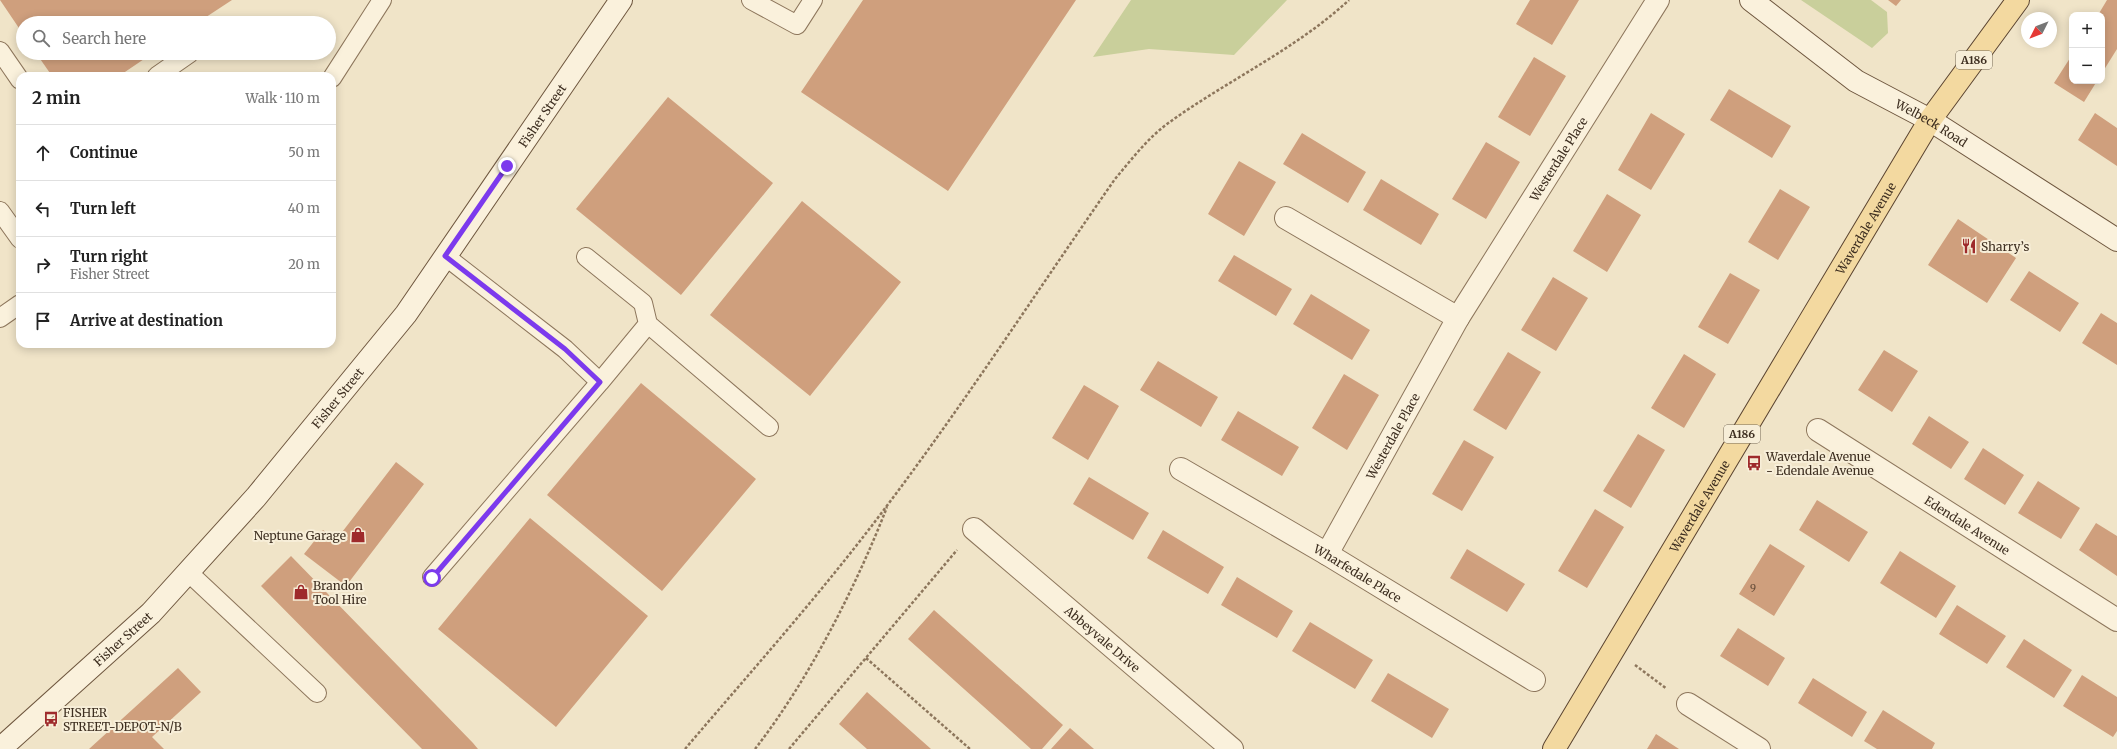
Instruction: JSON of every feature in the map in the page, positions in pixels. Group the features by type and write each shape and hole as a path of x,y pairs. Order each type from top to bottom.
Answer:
{"main road":[{"name":"A186","path":"1930,120 2018,0"},
{"name":"Waverdale Avenue","path":"1554,749 1930,120"}],"street":[{"name":"Fisher Street","path":"0,749 151,613 256,497 391,332 621,0"},
{"name":"Westerdale Place","path":"1327,554 1458,318 1658,0"},
{"name":"Welbeck Road","path":"1751,0 1856,81 1930,120 2117,240"},
{"path":"1286,218 1458,318"},
{"name":"Edendale Avenue","path":"1818,430 2117,620"},
{"name":"Wharfedale Place","path":"1181,469 1327,554 1534,680"},
{"name":"Abbeyvale Drive","path":"974,529 1232,749"},
{"path":"1688,704 1759,749"}],"lane":[{"path":"336,72 382,0"},
{"path":"751,0 797,25 813,0"},
{"path":"0,51 16,74"},
{"path":"163,72 180,60"},
{"path":"0,211 16,233"},
{"path":"445,256 565,349 600,382"},
{"path":"586,257 643,303 648,324 769,427"},
{"path":"0,318 16,307"},
{"path":"432,578 648,324"},
{"path":"188,572 317,694"}],"path":[{"path":"685,749 811,602 888,505 941,432 1114,180 1142,147 1166,125 1314,29 1349,0"},
{"path":"755,749 786,704 821,647 872,546 888,505"},
{"path":"789,749 974,529"},
{"path":"1614,650 1688,704"},
{"path":"866,658 970,749"}],"green space":[{"path":"1131,0 1287,0 1234,55 1149,49 1093,57"},
{"path":"1801,0 1871,0 1887,12 1888,33 1872,48"}],"building":[{"path":"0,0 232,0 208,16 16,16 16,24"},
{"path":"863,0 1076,0 948,191 801,92"},
{"path":"1530,0 1579,0 1552,45 1516,24"},
{"path":"1888,0 1901,0 1896,6"},
{"path":"2107,0 2117,0 2117,49 2105,68 2105,12 2100,12"},
{"path":"1534,57 1566,76 1530,136 1498,117"},
{"path":"41,60 143,60 125,72 49,72"},
{"path":"2069,60 2069,84 2095,84 2084,102 2054,83"},
{"path":"1729,89 1791,126 1772,158 1710,120"},
{"path":"668,97 773,183 681,295 576,209"},
{"path":"1651,113 1685,134 1651,190 1618,170"},
{"path":"2095,113 2117,128 2117,166 2078,140"},
{"path":"1302,133 1366,172 1348,203 1283,164"},
{"path":"1486,142 1520,162 1486,219 1452,199"},
{"path":"1239,161 1276,182 1244,236 1208,214"},
{"path":"1381,179 1439,214 1421,245 1363,210"},
{"path":"1780,189 1810,207 1778,260 1748,242"},
{"path":"1607,194 1641,215 1607,272 1573,251"},
{"path":"802,201 901,282 810,396 710,315"},
{"path":"1958,219 2016,258 1987,303 1928,265"},
{"path":"1234,255 1292,289 1276,316 1218,281"},
{"path":"2029,271 2079,303 2060,332 2010,300"},
{"path":"1730,273 1760,290 1728,344 1698,327"},
{"path":"1553,277 1588,298 1556,351 1521,330"},
{"path":"1311,294 1370,330 1352,360 1293,324"},
{"path":"2101,313 2117,323 2117,365 2082,343"},
{"path":"1884,350 1918,371 1892,412 1858,390"},
{"path":"1508,352 1541,372 1506,430 1473,410"},
{"path":"1684,354 1716,374 1684,428 1651,408"},
{"path":"1158,361 1218,397 1201,427 1140,390"},
{"path":"1344,374 1379,395 1347,450 1312,428"},
{"path":"641,383 756,479 662,591 547,495"},
{"path":"1084,385 1119,406 1088,460 1052,438"},
{"path":"1238,411 1299,447 1282,476 1221,440"},
{"path":"1929,416 1969,442 1951,469 1912,444"},
{"path":"1638,434 1665,450 1631,508 1603,491"},
{"path":"1464,440 1494,457 1462,511 1432,494"},
{"path":"1983,448 2024,475 2005,505 1964,479"},
{"path":"396,462 424,484 346,586 304,554 323,530 336,540"},
{"path":"1089,477 1149,513 1133,540 1073,504"},
{"path":"2038,481 2080,508 2061,539 2018,513"},
{"path":"1817,500 1868,532 1849,562 1799,530"},
{"path":"1595,509 1624,527 1587,588 1558,571"},
{"path":"530,518 648,616 556,727 438,629"},
{"path":"2096,523 2117,536 2117,576 2079,550"},
{"path":"1163,530 1224,567 1208,594 1147,558"},
{"path":"1770,544 1805,566 1774,616 1739,594"},
{"path":"1467,549 1525,584 1507,612 1450,578"},
{"path":"1900,551 1956,586 1936,618 1880,583"},
{"path":"291,556 478,749 422,749 261,586"},
{"path":"1237,577 1293,611 1277,638 1221,605"},
{"path":"1957,605 2006,636 1987,664 1939,634"},
{"path":"934,610 1063,725 1042,749 1031,749 908,639"},
{"path":"1310,622 1373,660 1355,689 1292,651"},
{"path":"1738,628 1785,658 1768,686 1720,656"},
{"path":"2024,639 2072,670 2054,698 2006,667"},
{"path":"178,668 201,692 152,737 164,749 89,749"},
{"path":"1388,673 1449,709 1432,738 1371,701"},
{"path":"2082,675 2117,697 2117,731 2113,737 2063,706"},
{"path":"1813,678 1867,712 1852,737 1798,703"},
{"path":"867,692 931,749 867,749 839,724"},
{"path":"1883,710 1935,743 1932,749 1877,749 1864,741"},
{"path":"1070,728 1094,749 1051,749"},
{"path":"1656,734 1679,749 1647,749"}],"place":[{"name":"Sharry’s","path":"1969,246"},
{"name":"Waverdale Avenue - Edendale Avenue","path":"1754,463"},
{"name":"Neptune Garage","path":"358,535"},
{"name":"Brandon Tool Hire","path":"301,592"},
{"name":"FISHER STREET-DEPOT-N/B","path":"51,719"}],"route":[{"path":"432,578 600,382 565,349 445,256 507,166"}]}
